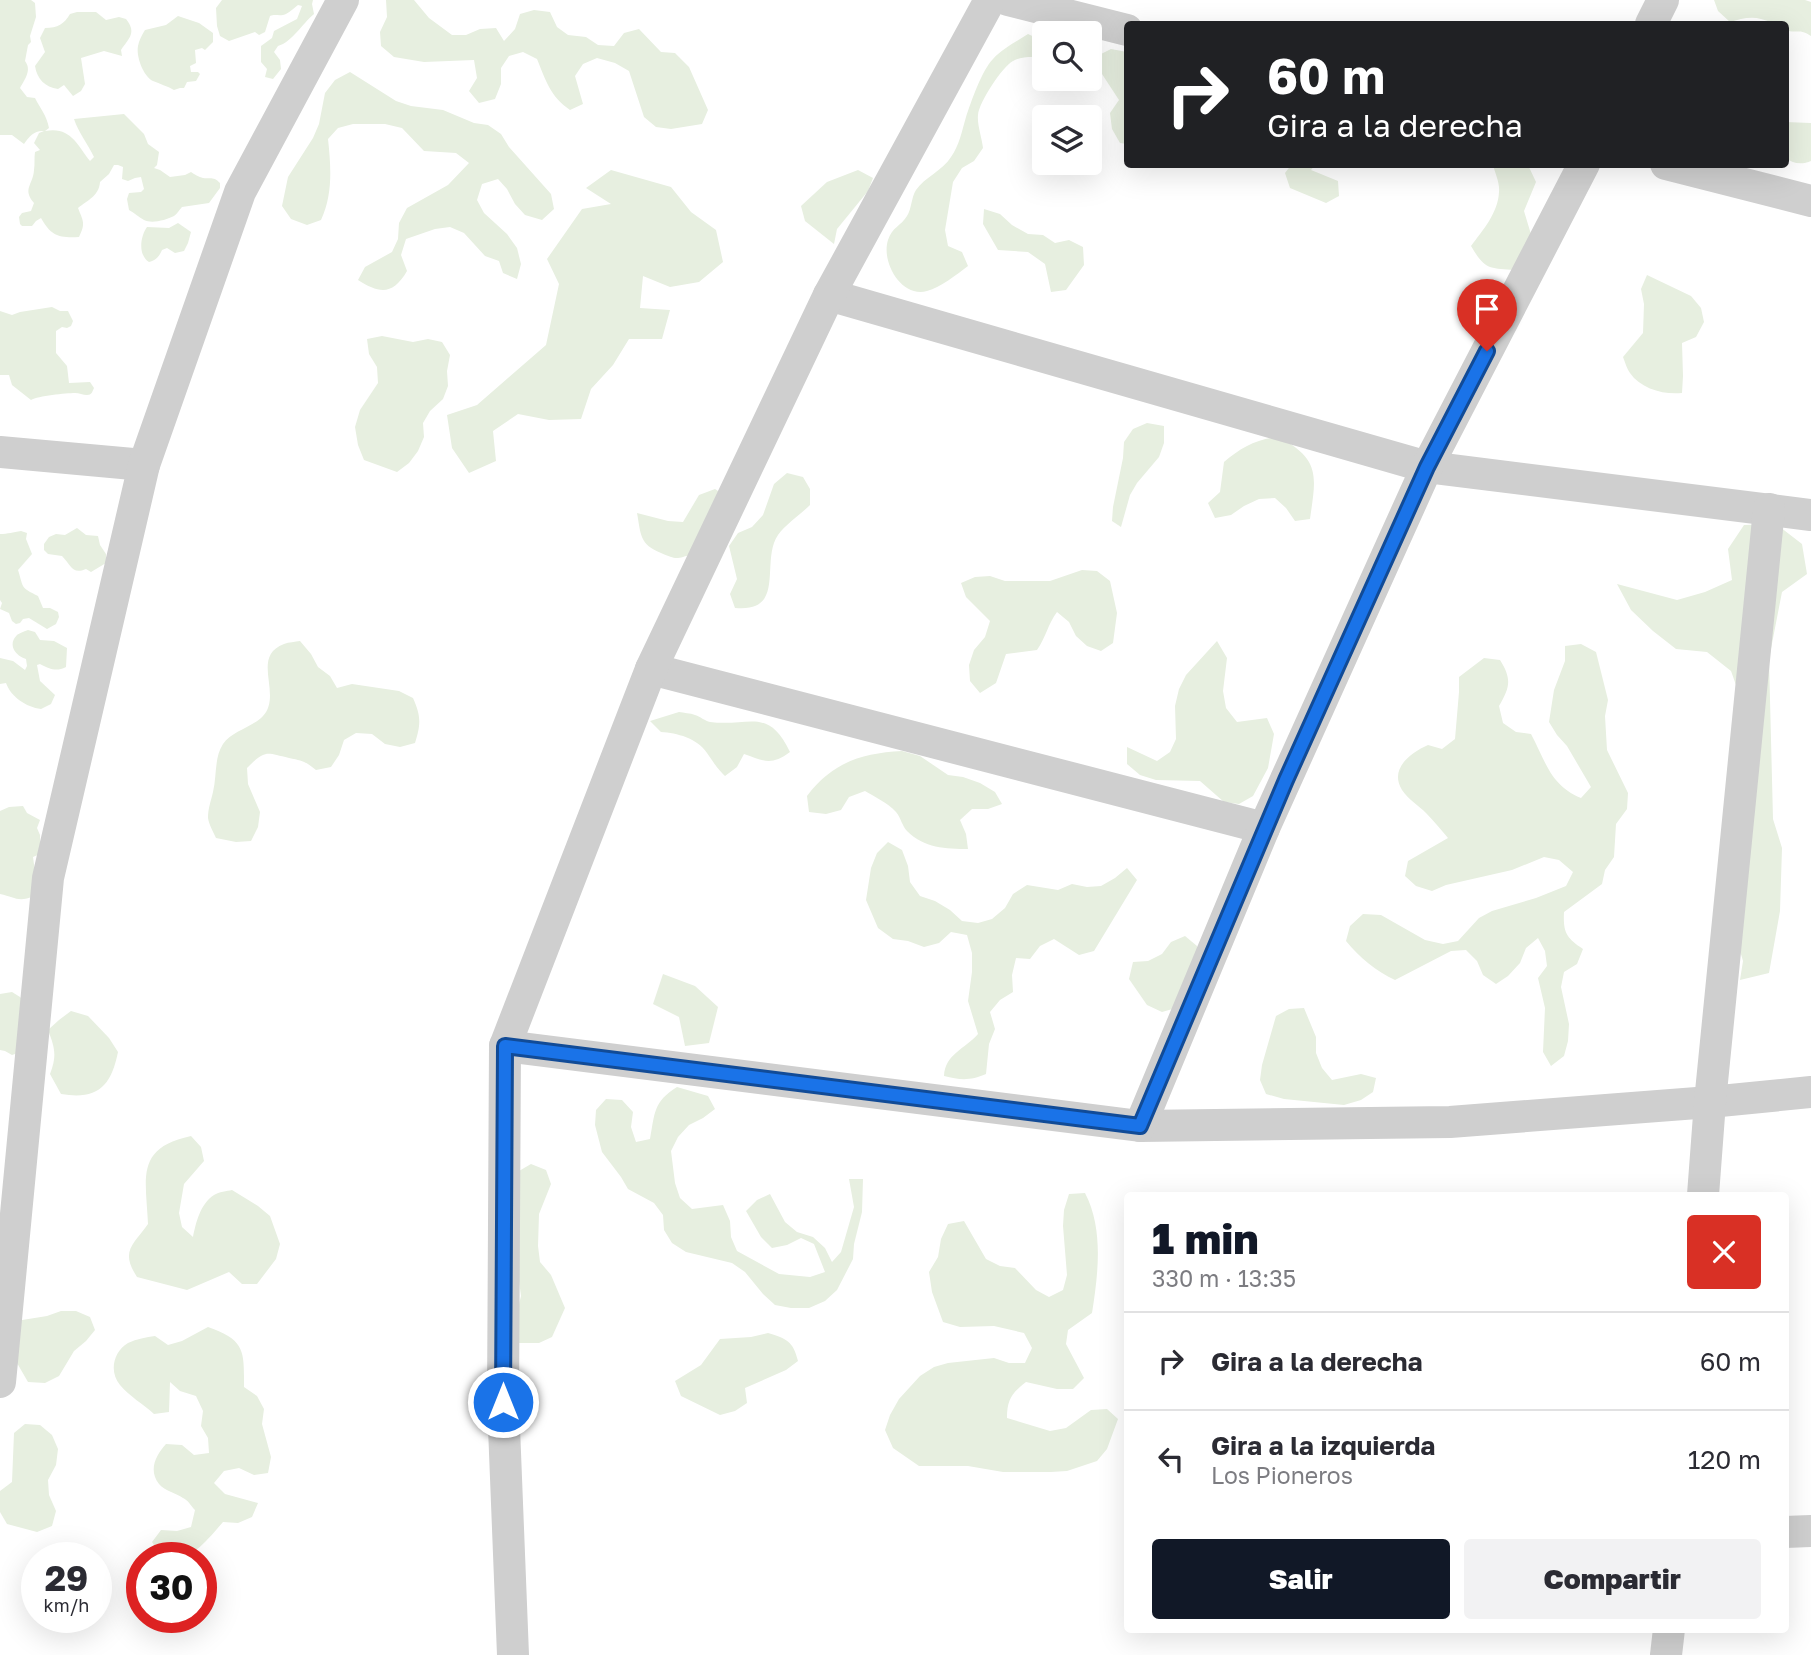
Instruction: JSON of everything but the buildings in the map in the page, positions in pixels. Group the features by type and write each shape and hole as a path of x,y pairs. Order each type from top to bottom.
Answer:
{"street":[{"path":"0,1382 48,878 144,466 240,192 343,0"},
{"path":"513,1655 503,1402 505,1046 651,669 829,295 990,0"},
{"path":"1008,0 1124,29"},
{"path":"1652,21 1663,0"},
{"path":"1140,1126 1264,828 1427,467 1582,168"},
{"path":"1682,168 1811,201"},
{"path":"829,295 1427,467 1811,514"},
{"path":"0,452 144,466"},
{"path":"1703,1192 1769,509"},
{"path":"651,669 1264,828"},
{"path":"505,1046 1140,1126 1450,1122 1811,1092"},
{"path":"1789,1532 1811,1531"},
{"path":"1666,1655 1669,1633"}],"green space":[{"path":"0,0 31,0 35,3 36,17 25,61 28,71 20,88 27,97 35,98 48,124 49,128 45,131 54,130 67,134 90,161 94,157 74,119 124,114 144,134 148,144 159,152 154,168 170,177 191,172 220,183 220,188 209,203 182,207 174,216 163,220 144,220 129,210 127,199 129,193 141,192 144,189 141,177 128,181 122,179 123,167 114,165 100,182 95,194 78,208 83,222 79,237 56,235 41,218 32,226 22,226 19,217 22,213 31,211 34,203 28,190 33,175 35,152 40,150 34,143 39,133 44,131 32,134 24,144 12,135 0,135"},
{"path":"222,0 313,0 314,14 274,52 280,60 281,69 273,79 265,77 267,69 261,62 261,46 272,38 274,31 297,19 302,6 298,5 285,14 270,16 265,32 259,35 255,32 229,41 220,36 217,26 216,8"},
{"path":"386,0 414,0 429,18 452,35 466,35 480,29 496,28 504,41 515,29 520,14 534,10 550,12 557,27 568,35 586,37 598,45 614,46 624,33 639,29 661,52 675,53 689,67 708,110 702,124 671,129 656,127 644,117 629,71 615,63 597,58 583,64 575,76 583,104 570,110 553,94 537,59 523,52 509,56 501,68 501,84 495,99 479,103 469,91 477,78 474,60 424,62 394,57 381,46 380,32 387,17"},
{"path":"1714,0 1805,0 1811,2 1811,36 1803,32 1789,31 1789,21 1746,18 1729,21 1718,11"},
{"path":"96,12 106,20 119,17 126,19 131,32 121,50 122,56 104,51 81,58 85,84 81,91 73,96 64,85 58,89 46,84 38,75 35,66 45,52 40,38 45,28 60,25 70,14"},
{"path":"178,16 199,23 213,33 213,42 205,50 195,50 196,63 190,66 191,72 200,74 196,81 187,82 184,88 174,90 146,75 138,50 145,30 166,25"},
{"path":"1028,34 1032,36 1032,57 1009,64 982,102 978,123 983,148 974,161 962,168 953,182 945,230 948,246 962,252 968,266 927,291 909,289 901,284 890,268 887,258 888,240 894,229 907,216 916,190 948,162 954,153 981,78 989,64 1001,52"},
{"path":"1111,49 1124,51 1124,144 1120,143 1112,129 1110,113 1119,100 1102,74 1102,54"},
{"path":"350,72 396,101 443,110 474,123 488,125 501,134 509,147 551,194 554,209 542,220 525,215 498,179 482,184 477,200 484,213 507,234 517,248 521,264 517,279 503,273 499,261 485,256 464,233 450,227 406,239 401,255 407,271 391,288 379,290 358,280 365,267 392,252 398,239 399,223 407,208 448,185 469,163 456,153 424,151 402,128 385,124 353,124 338,128 328,139 329,190 321,220 307,225 291,219 282,206 288,177 313,138 319,124 325,93 335,80"},
{"path":"1789,122 1811,123 1811,161 1791,161"},
{"path":"1289,168 1313,168 1311,170 1338,181 1339,196 1326,203 1290,188 1285,173"},
{"path":"1494,168 1529,168 1536,182 1524,211 1533,241 1515,270 1484,264 1471,246 1496,207 1499,185"},
{"path":"611,170 671,187 691,212 716,230 723,262 699,282 670,287 643,276 640,308 670,310 662,339 629,339 613,365 591,389 581,419 549,420 518,414 493,431 496,461 469,473 452,448 447,415 477,405 546,345 559,284 547,259 582,209 611,204 586,188"},
{"path":"858,170 873,178 868,191 837,229 834,244 805,221 801,206 827,182"},
{"path":"984,209 1000,214 1028,234 1043,235 1055,243 1069,240 1083,247 1084,265 1066,290 1051,292 1045,264 1028,252 998,250 983,224"},
{"path":"178,223 191,232 184,251 175,253 167,248 149,262 145,259 141,246 147,227 169,228"},
{"path":"1647,275 1691,296 1701,308 1704,322 1696,337 1682,343 1682,393 1661,392 1640,383 1629,371 1623,357 1643,333 1644,304 1641,289"},
{"path":"52,307 68,311 73,321 71,326 56,331 56,353 67,366 69,383 90,382 94,388 89,395 75,393 31,400 12,385 9,375 0,375 0,311 12,315"},
{"path":"382,336 413,342 428,339 442,342 450,355 448,386 443,399 430,411 423,423 424,437 418,451 409,463 397,472 364,460 355,427 360,410 378,383 377,367 369,354 367,339"},
{"path":"1147,423 1164,426 1164,443 1159,457 1130,495 1121,527 1112,521 1124,442 1133,429"},
{"path":"1279,437 1293,445 1309,462 1314,480 1310,519 1295,521 1275,498 1259,499 1231,515 1215,518 1208,503 1220,492 1224,462 1250,445"},
{"path":"787,473 803,477 810,489 810,505 778,535 773,546 767,594 761,602 751,607 735,608 730,594 737,579 729,546 738,533 752,527 763,515 774,484"},
{"path":"715,489 727,497 693,554 674,558 654,550 645,542 637,513 683,522 699,495"},
{"path":"1776,524 1802,544 1807,574 1782,592 1769,659 1773,819 1782,848 1780,911 1769,973 1740,980 1743,961 1735,934 1741,699 1731,671 1707,652 1676,649 1631,610 1617,584 1677,600 1705,592 1732,580 1728,549 1744,525"},
{"path":"77,528 86,535 98,536 106,554 106,563 91,572 86,569 75,570 62,556 48,554 44,550 44,544 49,537 56,534 65,535"},
{"path":"21,531 27,533 26,539 32,554 18,570 22,584 25,589 38,596 43,608 58,612 56,624 47,629 29,618 16,624 9,613 0,609 0,534"},
{"path":"1082,570 1097,571 1110,581 1117,613 1113,643 1101,651 1087,646 1076,636 1069,622 1057,612 1037,650 1006,654 996,683 980,693 970,681 969,665 974,650 985,637 990,621 966,597 961,583 975,577 990,576 1005,581 1050,581"},
{"path":"28,630 35,632 40,640 54,641 67,648 66,667 56,670 37,665 40,681 55,695 51,704 41,709 20,700 11,693 6,683 0,684 0,658 13,661 25,670 26,659 16,653 13,643 17,635"},
{"path":"300,641 337,688 352,684 399,691 413,698 419,720 415,743 400,747 385,744 372,734 356,733 344,740 331,767 316,770 301,761 271,754 263,755 247,768 248,784 260,812 258,827 251,841 236,842 216,838 208,814 220,749 232,736 259,720 268,707 268,667 274,650 284,644"},
{"path":"1217,641 1227,658 1223,691 1226,708 1237,722 1267,718 1274,734 1268,768 1253,796 1239,804 1224,802 1200,781 1156,780 1140,775 1127,764 1127,747 1157,761 1170,752 1176,739 1175,706 1179,689 1186,675"},
{"path":"1581,644 1596,652 1608,700 1605,716 1607,750 1628,793 1627,809 1616,824 1614,857 1605,870 1602,884 1564,912 1567,934 1583,949 1577,964 1564,972 1561,987 1569,1024 1568,1041 1564,1056 1551,1066 1543,1052 1545,1008 1538,978 1547,966 1545,951 1538,938 1526,948 1520,963 1496,984 1483,975 1477,961 1466,950 1451,951 1395,980 1369,964 1346,941 1350,926 1363,914 1381,915 1425,940 1443,944 1458,941 1479,918 1492,911 1566,886 1573,872 1559,860 1544,857 1512,870 1446,885 1432,891 1416,886 1405,876 1408,861 1448,838 1404,793 1398,775 1403,763 1415,752 1428,745 1442,749 1455,739 1459,677 1484,658 1500,660 1508,678 1507,688 1499,706 1503,723 1516,732 1531,734 1556,779 1581,798 1591,787 1549,722 1554,690 1565,661 1565,646"},
{"path":"679,712 693,714 710,722 765,724 774,729 790,752 772,761 744,754 737,767 725,776 698,744 680,735 661,732 650,721"},
{"path":"902,751 920,756 948,775 980,783 995,792 1002,804 988,809 972,809 960,820 968,849 944,848 921,841 907,831 893,809 865,791 849,797 841,810 826,814 809,812 807,796 837,768 861,757"},
{"path":"23,806 27,813 40,820 37,828 40,835 40,854 33,857 36,879 34,896 20,899 0,894 0,811"},
{"path":"888,842 902,850 910,882 920,896 935,901 962,921 978,923 992,919 1005,908 1013,894 1027,885 1058,890 1072,884 1101,886 1127,868 1137,880 1094,951 1079,955 1054,939 1040,946 1030,959 1016,958 1012,975 1013,992 1000,1000 990,1012 995,1029 989,1044 986,1074 970,1079 955,1078 944,1076 948,1062 978,1034 968,1001 972,953 967,935 951,932 939,943 924,947 893,939 878,928 866,900 871,868 877,853"},
{"path":"1185,936 1197,946 1199,965 1176,1008 1162,1012 1147,1005 1129,979 1133,962 1148,961 1162,954 1171,942"},
{"path":"663,974 695,986 718,1007 709,1043 685,1046 679,1017 653,1004"},
{"path":"12,992 28,1005 18,1053 12,1055 0,1050 0,994"},
{"path":"1304,1008 1316,1037 1316,1053 1322,1068 1332,1080 1361,1074 1376,1078 1373,1092 1361,1100 1344,1105 1284,1099 1266,1094 1260,1080 1276,1016 1289,1009"},
{"path":"71,1011 88,1016 118,1052 106,1082 93,1093 84,1095 61,1094 50,1074 54,1052 48,1030"},
{"path":"677,1087 708,1096 715,1109 689,1125 678,1137 671,1151 680,1198 692,1209 723,1205 737,1251 779,1274 810,1277 825,1272 814,1244 801,1238 772,1248 761,1237 746,1211 757,1200 770,1194 785,1222 797,1232 813,1237 825,1248 832,1262 841,1252 854,1207 849,1179 863,1179 862,1212 853,1259 837,1290 825,1301 809,1308 775,1305 745,1272 732,1263 686,1252 672,1243 664,1230 663,1215 654,1203 628,1189 602,1152 595,1125 596,1110 606,1099 622,1100 633,1112 631,1127 636,1142 650,1139 659,1103"},
{"path":"191,1136 201,1147 204,1161 184,1184 179,1213 182,1227 193,1237 202,1209 209,1199 221,1192 232,1190 258,1206 270,1216 280,1244 276,1259 257,1284 242,1284 229,1272 187,1290 137,1277 132,1268 129,1261 130,1249 148,1224 146,1179 152,1157 160,1148 173,1141"},
{"path":"531,1164 546,1170 551,1184 539,1214 538,1246 540,1262 551,1275 565,1308 552,1337 539,1343 516,1343 517,1312 521,1296 519,1171"},
{"path":"1085,1193 1091,1207 1097,1237 1096,1283 1092,1313 1068,1330 1066,1344 1084,1378 1073,1389 1057,1389 1026,1382 1011,1397 1007,1418 1050,1431 1066,1428 1091,1410 1107,1409 1118,1419 1107,1449 1097,1461 1067,1471 1003,1472 968,1466 919,1466 893,1448 885,1430 899,1399 920,1376 934,1367 948,1363 994,1358 1009,1363 1025,1363 1032,1348 1024,1333 994,1326 960,1327 943,1322 932,1292 929,1272 938,1257 941,1239 948,1224 964,1221 986,1259 1000,1266 1015,1268 1036,1290 1049,1297 1063,1290 1067,1275 1063,1226 1069,1194"},
{"path":"61,1311 76,1311 90,1317 95,1330 74,1351 59,1376 45,1383 28,1382 17,1363 16,1321"},
{"path":"208,1327 236,1342 243,1356 244,1387 257,1396 264,1409 262,1424 271,1457 268,1473 254,1475 239,1468 224,1471 214,1483 225,1494 258,1503 252,1517 238,1523 223,1522 205,1542 152,1542 161,1530 177,1531 191,1527 195,1510 185,1499 159,1484 154,1468 159,1453 166,1444 182,1445 194,1455 209,1453 208,1438 201,1426 203,1411 196,1396 180,1391 170,1382 169,1412 154,1414 120,1385 114,1374 114,1362 123,1347 141,1338 155,1336 168,1345"},
{"path":"768,1333 788,1342 798,1361 786,1370 745,1388 747,1403 735,1411 720,1415 681,1396 675,1381 701,1365 720,1339"},
{"path":"25,1424 40,1425 52,1435 58,1449 56,1465 48,1480 49,1495 56,1511 52,1526 37,1532 7,1524 0,1512 0,1491 12,1482 14,1433"}],"route":[{"path":"503,1402 505,1046 1140,1126 1264,828 1427,467 1487,351"}]}
